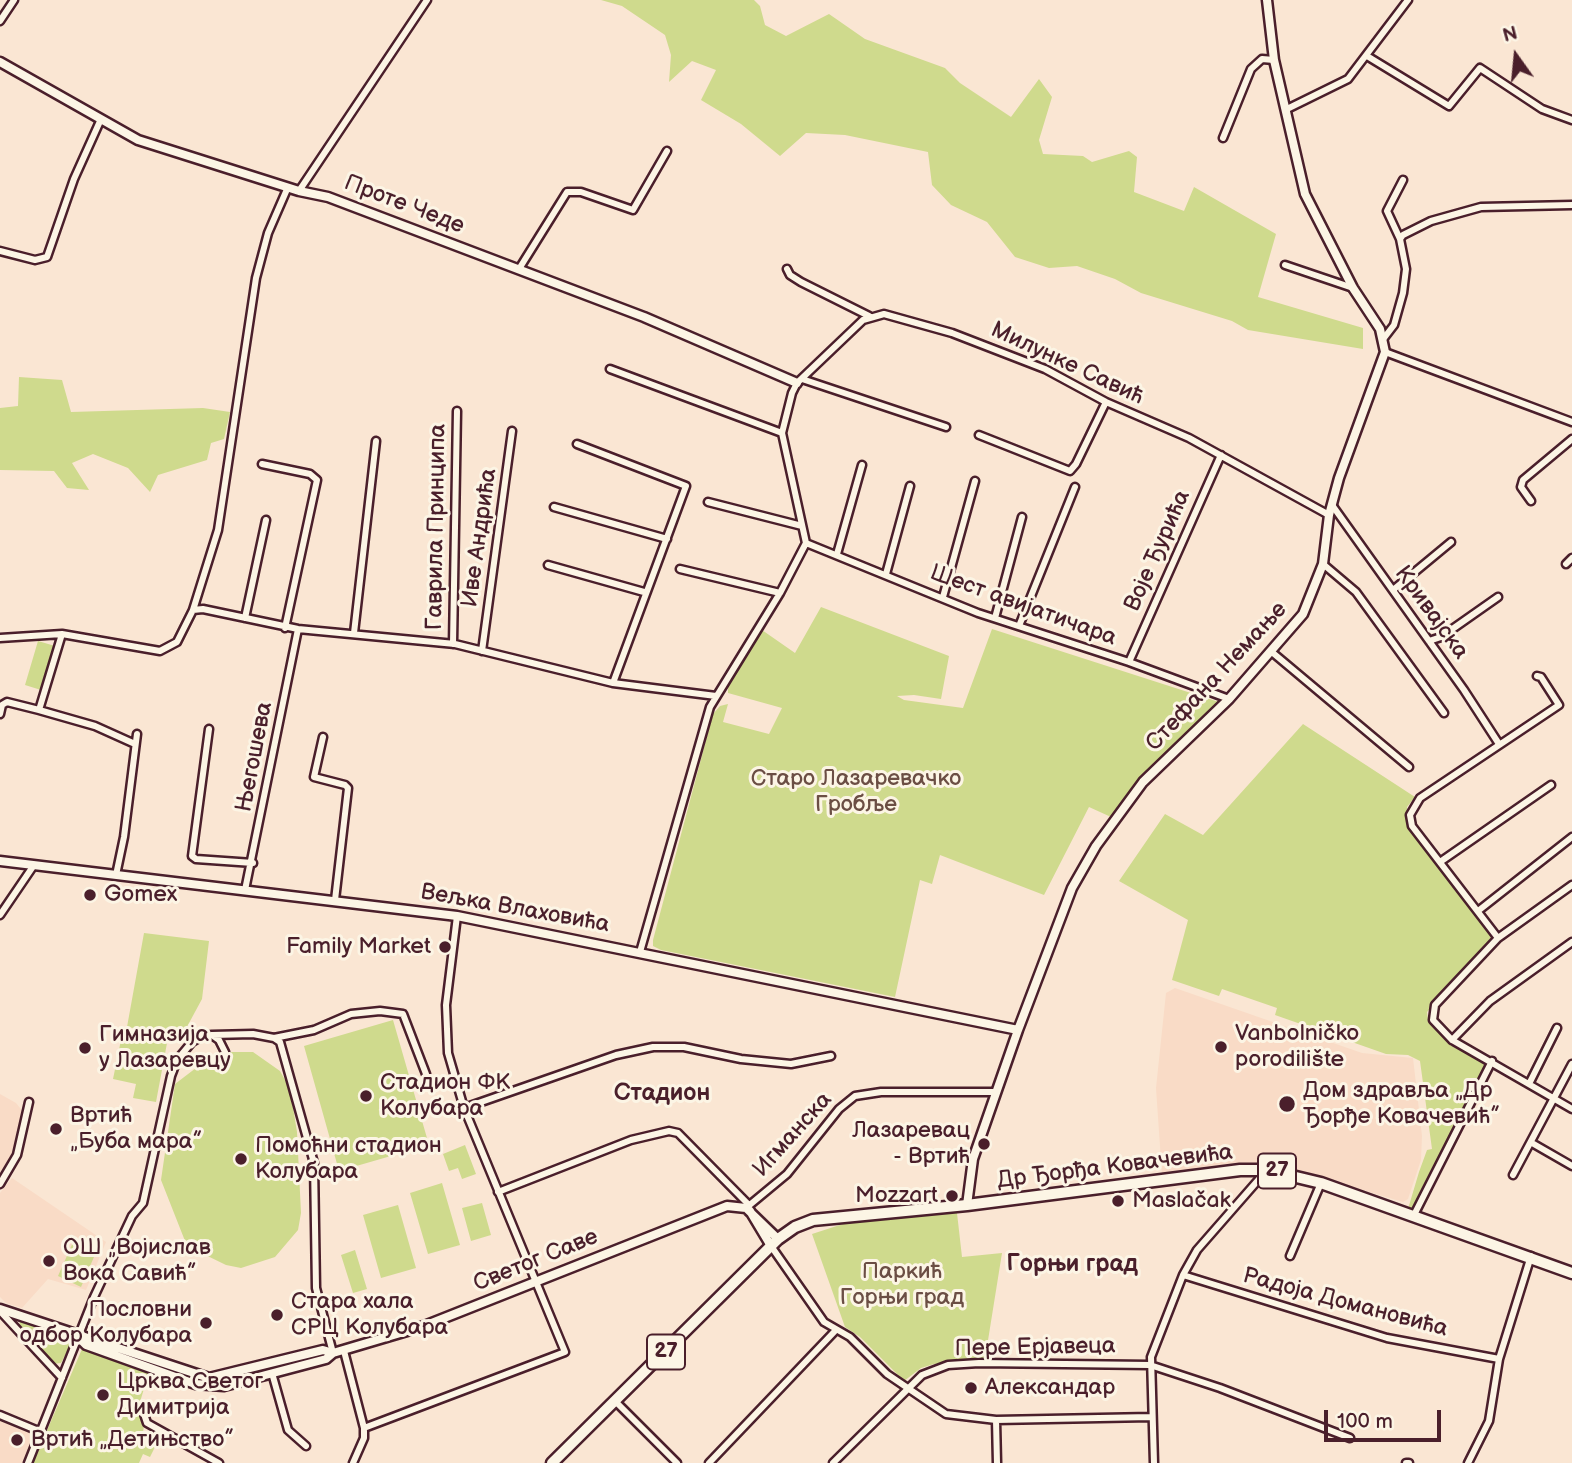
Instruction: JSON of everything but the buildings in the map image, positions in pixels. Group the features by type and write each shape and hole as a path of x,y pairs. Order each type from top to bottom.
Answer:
{"main road":[{"name":"Др Ђорђа Ковачевића","path":"774,1242 795,1227 813,1220 967,1205 1240,1170 1267,1170 1321,1183 1531,1256 1572,1273"},
{"name":"27","path":"552,1463 774,1242"}],"street":[{"path":"0,21 14,0"},
{"path":"299,191 427,0"},
{"name":"Стефана Немање","path":"967,1205 973,1159 1072,888 1096,846 1143,782 1273,653 1303,614 1323,564 1331,505 1346,456 1385,352 1384,338 1371,312 1353,288 1308,203 1274,60 1266,0"},
{"path":"1287,108 1348,79 1408,0"},
{"path":"1367,56 1449,106 1480,68 1542,109 1572,120"},
{"path":"1223,138 1251,69 1262,59 1274,60"},
{"name":"Проте Чеде","path":"0,62 138,140 299,191 328,197 645,317 800,381"},
{"path":"0,251 35,260 47,257 74,179 101,119"},
{"path":"519,269 567,192 581,192 633,210 667,151"},
{"path":"1384,338 1394,325 1406,269 1400,239 1387,211 1403,180"},
{"path":"0,638 62,634 160,651 177,642 193,610 218,530 256,278 268,233 288,187"},
{"path":"1400,239 1408,231 1431,220 1481,206 1572,205"},
{"path":"1285,265 1353,288"},
{"path":"640,952 709,707 780,593 807,543 782,433 784,414 800,381 869,316 801,282 790,275 787,269"},
{"name":"Милунке Савић","path":"869,316 884,314 975,340 1045,369 1106,402 1172,430 1221,455 1329,515"},
{"path":"1385,352 1572,422"},
{"path":"610,369 782,433"},
{"path":"800,381 946,427"},
{"path":"979,435 1070,471 1106,402"},
{"name":"Гаврила Принципа","path":"453,644 457,411"},
{"name":"Иве Андрића","path":"482,651 512,431"},
{"path":"1531,501 1521,486 1523,480 1572,439"},
{"path":"354,634 376,440"},
{"path":"577,444 686,486 644,592 613,683"},
{"name":"Воје Ђурића","path":"1129,662 1221,455"},
{"path":"262,464 315,476 317,480 285,628"},
{"path":"837,554 862,464"},
{"path":"943,597 975,481"},
{"path":"886,574 909,486"},
{"path":"1019,626 1056,528 1069,507 1075,487"},
{"path":"708,502 802,526"},
{"name":"Кривајска","path":"1331,505 1499,744"},
{"path":"554,507 667,538"},
{"path":"995,618 1022,517"},
{"path":"245,618 266,520"},
{"path":"1393,590 1451,542"},
{"name":"Шест авијатичара","path":"807,543 995,618 1129,662 1229,699"},
{"path":"1566,564 1572,558"},
{"path":"1323,564 1356,592 1444,713"},
{"path":"548,565 644,592"},
{"path":"681,569 780,593"},
{"path":"1429,641 1441,637 1498,597"},
{"path":"193,610 203,609 285,628 453,644 613,683 716,696"},
{"name":"Његошева","path":"245,890 253,863 298,629"},
{"path":"38,710 62,634"},
{"path":"1273,653 1409,767"},
{"path":"1498,938 1412,826 1412,807 1420,798 1559,705 1541,677 1537,676"},
{"path":"0,714 2,705 7,702 95,726 135,744"},
{"path":"209,729 192,856 196,859 253,863"},
{"path":"116,875 124,837 136,734"},
{"path":"323,737 314,778 348,788 335,900"},
{"path":"1440,862 1551,785"},
{"path":"1478,911 1572,837"},
{"name":"Вељка Влаховића","path":"0,861 457,916 1018,1030"},
{"path":"0,915 33,865"},
{"path":"1572,884 1498,938 1432,1012 1433,1020 1452,1040 1572,1109"},
{"path":"365,1428 561,1355 565,1347 464,1108 448,1053 446,1026 457,916"},
{"path":"1452,1040 1490,1001 1572,942"},
{"path":"28,1463 78,1336 132,1216 143,1203 171,1076 177,1060 192,1042 202,1036 212,1035 239,1034 274,1038 314,1030 351,1014 380,1011 403,1014 426,1074"},
{"path":"1529,1084 1557,1028"},
{"path":"212,1035 219,1040 225,1052"},
{"path":"274,1038 280,1042 287,1060 314,1163 316,1288 333,1353"},
{"path":"464,1108 616,1055 653,1046 684,1047 741,1059 791,1064 831,1056"},
{"path":"1414,1215 1492,1061"},
{"path":"1513,1175 1572,1064"},
{"name":"Игманска","path":"748,1208 787,1174 839,1109 855,1096 881,1092 996,1092"},
{"path":"0,1184 17,1155 29,1102"},
{"path":"498,1192 631,1140 669,1131 678,1132 748,1208 774,1242 818,1315 835,1331 850,1338 887,1374 946,1414 996,1420 1152,1417"},
{"path":"1532,1143 1572,1166"},
{"path":"1154,1463 1150,1364 1183,1275 1197,1250 1267,1170"},
{"path":"1290,1256 1321,1183"},
{"name":"Светог Саве","path":"78,1336 86,1345 206,1386 224,1386 326,1359 333,1353 424,1326 718,1209 735,1205 748,1208"},
{"path":"1468,1463 1489,1421 1499,1359 1531,1256"},
{"name":"Радоја Домановића","path":"1183,1275 1387,1338 1499,1359"},
{"path":"0,1310 78,1336"},
{"path":"0,1310 62,1378"},
{"path":"709,1463 835,1331"},
{"name":"Светог Саве","path":"78,1336 209,1378 323,1350 333,1353"},
{"path":"344,1350 365,1428 364,1438 353,1463"},
{"path":"1150,1364 1350,1438"},
{"name":"Пере Ерјавеца","path":"833,1463 922,1374 948,1365 1150,1364"},
{"path":"272,1373 288,1430 306,1446"},
{"path":"616,1402 675,1463"},
{"path":"148,1406 144,1414 147,1423 219,1463"},
{"path":"0,1415 41,1432"},
{"path":"996,1420 997,1463"},
{"path":"715,1457 723,1463"}],"shaded area":[{"name":"Дом здравља „Др Ђорђе Ковачевић”","path":"1175,988 1362,1053 1413,1058 1422,1136 1421,1160 1408,1199 1403,1202 1298,1171 1268,1167 1162,1175 1156,1088 1166,993"},
{"path":"0,1094 16,1103 24,1113 21,1142 0,1184"},
{"name":"ОШ „Војислав Вока Савић”","path":"12,1178 106,1242 86,1290 48,1279 22,1308 6,1303 0,1297 0,1193"},
{"name":"Вртић „Детињство”","path":"0,1419 34,1433 24,1463 0,1463"}],"green space":[{"path":"601,0 754,0 760,6 765,25 786,36 829,14 865,39 945,68 960,83 1011,117 1039,79 1052,97 1039,140 1043,154 1083,156 1092,162 1129,151 1137,157 1134,192 1184,211 1194,187 1276,234 1258,297 1363,328 1363,349 1248,330 1232,321 1141,293 1115,279 1077,266 1049,268 1015,257 987,222 951,205 932,185 928,152 845,135 806,133 780,156 741,124 701,100 716,70 692,61 669,82 671,55 665,35 622,6"},
{"path":"19,377 62,380 71,412 203,408 230,412 224,439 211,443 207,460 158,475 150,492 128,468 93,454 72,463 89,490 67,488 54,471 0,470 0,408 18,406"},
{"name":"Старо Лазаревачко Гробље","path":"821,607 949,656 941,699 914,695 897,696 904,700 963,708 992,629 1222,703 1147,772 1111,817 1089,807 1044,895 940,855 932,884 920,880 895,997 661,950 653,946 653,940 713,714 720,706 728,704 723,722 769,734 782,708 728,693 728,686 762,630 795,653"},
{"path":"38,641 55,646 41,690 25,685"},
{"path":"1303,724 1415,797 1407,807 1408,826 1492,933 1492,941 1427,1012 1428,1020 1448,1040 1487,1061 1413,1211 1408,1209 1419,1172 1427,1150 1432,1149 1420,1061 1408,1055 1386,1054 1275,1015 1277,1008 1222,989 1219,996 1172,980 1188,920 1119,881 1165,814 1203,835"},
{"path":"144,933 209,941 202,999 182,1036 127,1027"},
{"name":"Стадион ФК Колубара","path":"393,1020 429,1145 339,1171 304,1046"},
{"path":"122,1035 167,1043 156,1102 133,1098 136,1084 113,1079"},
{"path":"225,1052 253,1052 280,1071 290,1089 297,1132 301,1213 298,1230 275,1257 241,1268 226,1265 187,1246 161,1180 175,1084 209,1058"},
{"path":"465,1145 476,1174 462,1179 458,1168 449,1171 443,1154"},
{"path":"442,1183 460,1245 428,1254 410,1193"},
{"path":"482,1203 491,1235 471,1241 462,1208"},
{"path":"398,1205 416,1268 381,1278 363,1215"},
{"name":"Паркић Горњи град","path":"957,1213 962,1257 1002,1253 985,1359 934,1364 921,1368 904,1381 860,1337 845,1327 812,1234 846,1223"},
{"path":"74,1240 97,1250 81,1287 58,1276"},
{"path":"355,1250 367,1289 353,1293 341,1255"},
{"path":"24,1320 65,1334 70,1346 61,1363 52,1364 19,1327"},
{"path":"91,1342 199,1378 325,1351 326,1354 220,1382 199,1381 89,1345"},
{"path":"82,1349 149,1372 140,1402 140,1419 144,1426 143,1432 158,1441 150,1457 143,1454 139,1463 33,1463"}],"place":[{"name":"Gomex","path":"90,895"},
{"name":"Family Market","path":"445,947"},
{"name":"Vanbolničko porodilište","path":"1221,1047"},
{"name":"Гимназија у Лазаревцу","path":"85,1048"},
{"name":"Стадион ФК Колубара","path":"366,1096"},
{"name":"Дом здравља „Др Ђорђе Ковачевић”","path":"1287,1104"},
{"name":"Вртић „Буба мара”","path":"56,1129"},
{"name":"Лазаревац - Вртић","path":"984,1144"},
{"name":"Помоћни стадион Колубара","path":"241,1159"},
{"name":"Mozzart","path":"952,1196"},
{"name":"Maslačak","path":"1118,1201"},
{"name":"ОШ „Војислав Вока Савић”","path":"49,1261"},
{"name":"Стара хала СРЦ Колубара","path":"277,1315"},
{"name":"Пословни одбор Колубара","path":"206,1323"},
{"name":"Александар","path":"971,1388"},
{"name":"Црква Светог Димитрија","path":"103,1395"},
{"name":"Вртић „Детињство”","path":"17,1440"}],"district":[{"name":"Стадион","path":"662,1094"},
{"name":"Горњи град","path":"1072,1265"}]}
